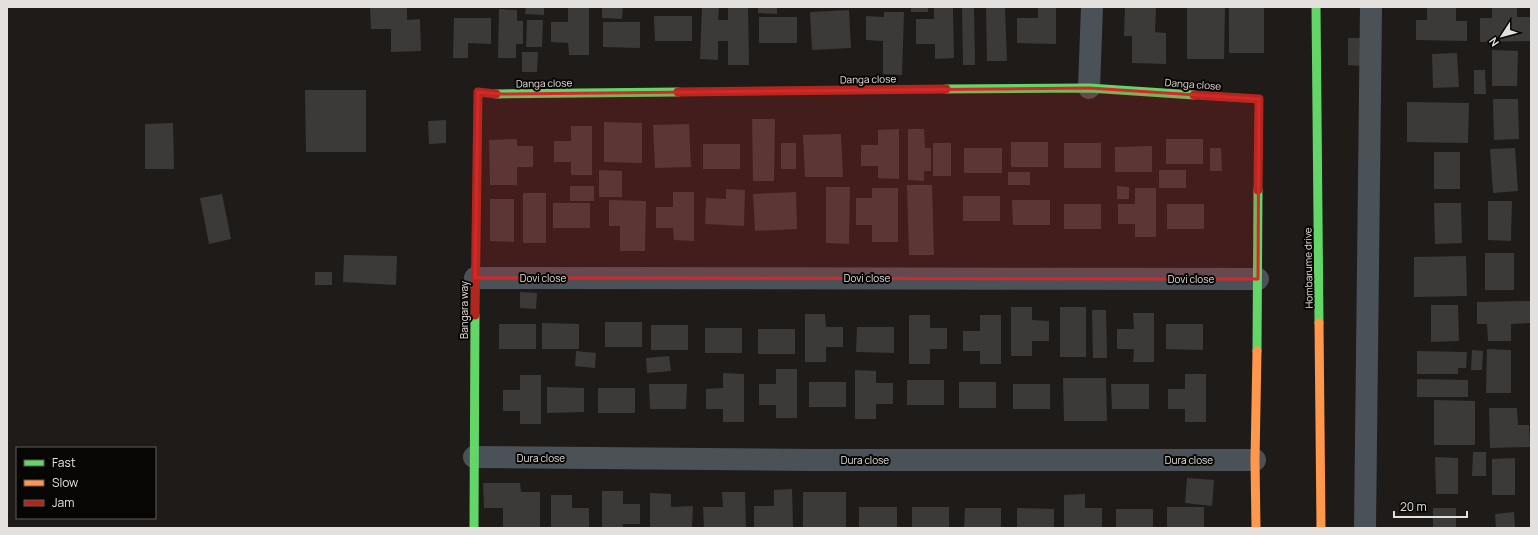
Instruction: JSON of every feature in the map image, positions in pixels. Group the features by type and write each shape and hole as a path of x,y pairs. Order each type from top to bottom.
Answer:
{"street":[{"path":"1090,88 1092,7"},
{"name":"Hombarume drive","path":"1316,7 1321,528"},
{"path":"1365,528 1372,7"},
{"name":"Danga close","path":"478,92 501,94 1090,88 1259,99 1258,279"},
{"name":"Bangara way","path":"474,528 478,92"},
{"name":"Dovi close","path":"476,278 1258,279"},
{"path":"1256,528 1255,460 1258,279"},
{"name":"Dura close","path":"474,457 806,460 1255,460"}],"highlighted area":[{"path":"1089,88 1259,99 1258,279 475,278 478,92 501,94"}],"building":[{"path":"370,7 407,7 407,20 420,19 421,51 391,52 391,29 371,29"},
{"path":"526,7 544,7 544,15 525,14"},
{"path":"568,7 589,7 589,55 569,55 568,43 551,42 551,22 568,22"},
{"path":"602,7 623,7 622,19 602,18"},
{"path":"728,7 748,7 749,65 728,65 728,41 718,41 718,60 700,59 702,8 719,8 718,20 728,20"},
{"path":"758,7 777,7 777,14 758,13"},
{"path":"911,7 928,7 928,12 911,12"},
{"path":"934,7 953,7 954,58 935,59 935,44 916,44 916,19 934,19"},
{"path":"962,7 974,7 975,65 963,65"},
{"path":"986,7 1005,7 1007,61 987,61"},
{"path":"1038,7 1056,7 1056,44 1017,43 1017,18 1038,18"},
{"path":"1125,7 1156,7 1155,32 1166,33 1166,64 1132,63 1132,36 1124,36"},
{"path":"1187,7 1225,7 1224,59 1187,59"},
{"path":"1229,7 1264,7 1264,53 1229,53"},
{"path":"1427,7 1456,7 1456,21 1467,21 1467,41 1416,40 1416,20 1427,20"},
{"path":"1492,7 1517,7 1517,17 1531,17 1531,41 1480,42 1480,18 1492,18"},
{"path":"499,9 517,10 517,21 523,21 523,44 516,44 516,58 498,58"},
{"path":"849,10 851,48 812,50 810,12"},
{"path":"884,12 904,12 902,75 883,74 883,41 866,40 866,16 884,17"},
{"path":"654,16 692,16 692,41 655,41"},
{"path":"759,17 797,17 797,43 759,43"},
{"path":"454,18 491,18 491,44 468,43 468,58 453,58"},
{"path":"527,20 543,20 542,47 526,47"},
{"path":"603,22 640,22 640,48 603,47"},
{"path":"1348,38 1364,38 1364,66 1348,65"},
{"path":"1492,50 1518,51 1517,86 1492,86"},
{"path":"522,52 538,52 537,72 522,72"},
{"path":"1457,53 1459,87 1433,88 1432,54"},
{"path":"1474,70 1485,70 1486,94 1474,94"},
{"path":"305,90 366,90 366,152 306,152"},
{"path":"1493,99 1518,99 1519,139 1494,140"},
{"path":"1407,102 1469,103 1468,143 1407,142"},
{"path":"752,119 775,119 774,181 753,181"},
{"path":"446,120 446,143 429,144 428,121"},
{"path":"604,122 642,123 642,163 604,162"},
{"path":"173,123 174,169 145,169 145,124"},
{"path":"689,124 691,167 655,168 653,125"},
{"path":"571,126 592,126 592,175 571,175 571,162 554,162 554,141 571,141"},
{"path":"899,129 899,179 878,178 878,166 861,166 861,145 878,145 878,130"},
{"path":"908,129 924,129 925,148 931,148 931,171 924,171 924,181 908,180"},
{"path":"841,134 843,177 805,177 803,135"},
{"path":"517,139 517,146 533,146 533,167 517,167 517,185 490,185 489,140"},
{"path":"1166,139 1203,139 1203,164 1166,164"},
{"path":"1011,142 1048,142 1048,167 1011,167"},
{"path":"781,143 796,143 796,169 781,169"},
{"path":"933,143 951,143 951,176 933,176"},
{"path":"1064,143 1101,143 1101,168 1064,168"},
{"path":"703,144 740,144 740,169 703,169"},
{"path":"1152,146 1152,172 1115,172 1115,147"},
{"path":"964,148 1002,148 1002,173 964,173"},
{"path":"1210,148 1221,148 1222,171 1210,171"},
{"path":"1515,148 1518,191 1493,193 1490,149"},
{"path":"1434,152 1460,152 1460,189 1434,189"},
{"path":"599,170 622,171 622,197 599,197"},
{"path":"1159,170 1186,170 1186,188 1159,188"},
{"path":"1008,172 1030,172 1030,185 1008,185"},
{"path":"907,185 932,185 934,255 909,255"},
{"path":"570,186 594,186 594,201 570,201"},
{"path":"1117,186 1129,187 1129,199 1117,199"},
{"path":"826,187 850,187 849,244 826,243"},
{"path":"872,188 898,188 898,242 872,242 872,225 856,225 856,198 872,198"},
{"path":"1135,188 1156,188 1156,237 1135,237 1135,224 1118,224 1118,204 1135,204"},
{"path":"726,189 745,190 744,226 705,224 706,198 726,199"},
{"path":"673,192 694,192 694,241 674,240 673,228 656,228 656,207 673,207"},
{"path":"796,192 797,229 755,231 753,194"},
{"path":"523,193 546,193 546,243 523,243"},
{"path":"222,194 231,239 209,244 200,198"},
{"path":"963,196 1000,196 1000,221 963,221"},
{"path":"490,199 514,199 514,242 490,241"},
{"path":"609,200 646,201 645,251 620,251 620,226 609,226"},
{"path":"1012,200 1050,200 1050,225 1013,225"},
{"path":"1488,201 1512,201 1511,241 1488,240"},
{"path":"553,203 590,203 590,228 553,228"},
{"path":"1434,203 1461,203 1462,243 1435,244"},
{"path":"1064,204 1101,204 1101,229 1064,229"},
{"path":"1167,204 1204,204 1204,229 1167,229"},
{"path":"1485,253 1514,253 1514,290 1485,290"},
{"path":"344,255 397,256 396,285 343,282"},
{"path":"1466,256 1467,296 1414,297 1414,257"},
{"path":"315,272 332,272 332,285 315,285"},
{"path":"520,292 537,293 536,309 520,308"},
{"path":"1531,301 1531,323 1511,324 1511,341 1488,341 1487,324 1477,324 1477,302"},
{"path":"1431,305 1458,305 1459,341 1431,342"},
{"path":"1011,307 1032,307 1032,320 1049,321 1049,341 1032,341 1032,356 1011,356"},
{"path":"1060,307 1086,307 1086,357 1060,357"},
{"path":"1092,310 1106,310 1107,358 1093,358"},
{"path":"1133,313 1154,313 1154,362 1133,362 1134,349 1117,349 1117,329 1134,329"},
{"path":"805,314 825,314 826,327 843,327 843,347 826,347 826,362 805,362"},
{"path":"909,315 930,315 930,328 947,328 947,349 930,349 930,364 909,364"},
{"path":"980,315 1001,315 1001,364 980,364 980,351 963,351 963,331 980,331"},
{"path":"605,322 642,322 642,347 605,347"},
{"path":"542,323 579,324 579,349 542,349"},
{"path":"499,324 536,324 536,349 499,349"},
{"path":"1166,324 1203,324 1203,350 1166,349"},
{"path":"651,325 688,325 688,350 651,350"},
{"path":"857,327 894,327 894,353 856,352"},
{"path":"705,328 742,328 742,353 705,353"},
{"path":"758,329 795,329 795,354 758,354"},
{"path":"1487,349 1511,350 1511,393 1486,393"},
{"path":"1472,350 1483,351 1482,370 1471,370"},
{"path":"576,351 596,353 595,368 575,366"},
{"path":"1417,351 1467,352 1466,368 1458,368 1458,374 1417,374"},
{"path":"669,356 671,371 647,373 646,358"},
{"path":"776,369 797,369 797,418 776,418 776,405 759,405 759,384 776,384"},
{"path":"855,370 876,371 876,383 893,383 893,404 876,404 876,419 855,419"},
{"path":"723,373 744,374 744,422 723,422 723,409 706,409 706,389 723,388"},
{"path":"1185,374 1206,374 1206,422 1185,422 1185,409 1168,409 1168,389 1185,389"},
{"path":"520,375 541,375 541,424 520,424 520,411 503,411 503,390 520,390"},
{"path":"1063,378 1106,378 1107,421 1064,421"},
{"path":"1417,379 1468,380 1468,397 1417,397"},
{"path":"907,380 944,380 944,405 907,405"},
{"path":"809,382 846,382 846,407 809,407"},
{"path":"959,382 996,382 996,408 959,408"},
{"path":"649,384 687,384 686,409 650,409"},
{"path":"1013,384 1050,384 1050,409 1013,409"},
{"path":"1111,384 1149,384 1149,409 1112,409"},
{"path":"547,387 584,388 584,412 547,413"},
{"path":"598,388 635,388 635,413 598,413"},
{"path":"1434,400 1475,401 1475,445 1434,445"},
{"path":"1489,408 1517,408 1518,425 1529,425 1530,447 1490,448"},
{"path":"1473,452 1486,452 1486,476 1472,476"},
{"path":"1435,457 1458,458 1458,494 1436,494"},
{"path":"1515,458 1515,495 1492,495 1492,459"},
{"path":"1187,478 1214,480 1212,506 1185,503"},
{"path":"483,483 520,483 521,492 540,492 540,528 503,528 503,508 484,508"},
{"path":"792,489 793,528 754,528 754,506 774,506 774,490"},
{"path":"602,491 623,491 623,504 640,504 640,524 623,524 623,528 602,528"},
{"path":"722,492 745,492 746,528 704,528 703,507 723,507"},
{"path":"803,492 846,492 846,528 803,528"},
{"path":"650,493 671,494 671,507 693,506 692,527 650,528"},
{"path":"1085,494 1085,508 1102,508 1102,528 1064,528 1064,495"},
{"path":"551,495 572,495 572,508 589,508 589,528 551,528"},
{"path":"859,507 897,507 897,528 859,528"},
{"path":"912,507 949,507 949,528 912,528"},
{"path":"1167,507 1204,507 1204,528 1167,528"},
{"path":"965,508 1001,508 1001,528 964,528"},
{"path":"1017,508 1054,509 1054,528 1017,528"},
{"path":"1433,508 1456,508 1456,528 1433,528"},
{"path":"1116,509 1153,509 1153,528 1116,528"},
{"path":"1514,512 1515,528 1496,528 1495,514"}],"traffic: fast":[{"path":"1316,7 1319,323"},
{"path":"946,89 1089,88 1194,95"},
{"path":"496,94 678,92"},
{"path":"1257,351 1258,190"},
{"path":"474,528 475,315"}],"traffic: slow":[{"path":"1319,323 1321,528"},
{"path":"1256,528 1255,460 1257,351"}],"traffic: jam":[{"path":"678,92 946,89"},
{"path":"475,315 478,92 496,94"},
{"path":"1194,95 1259,99 1258,190"}]}
